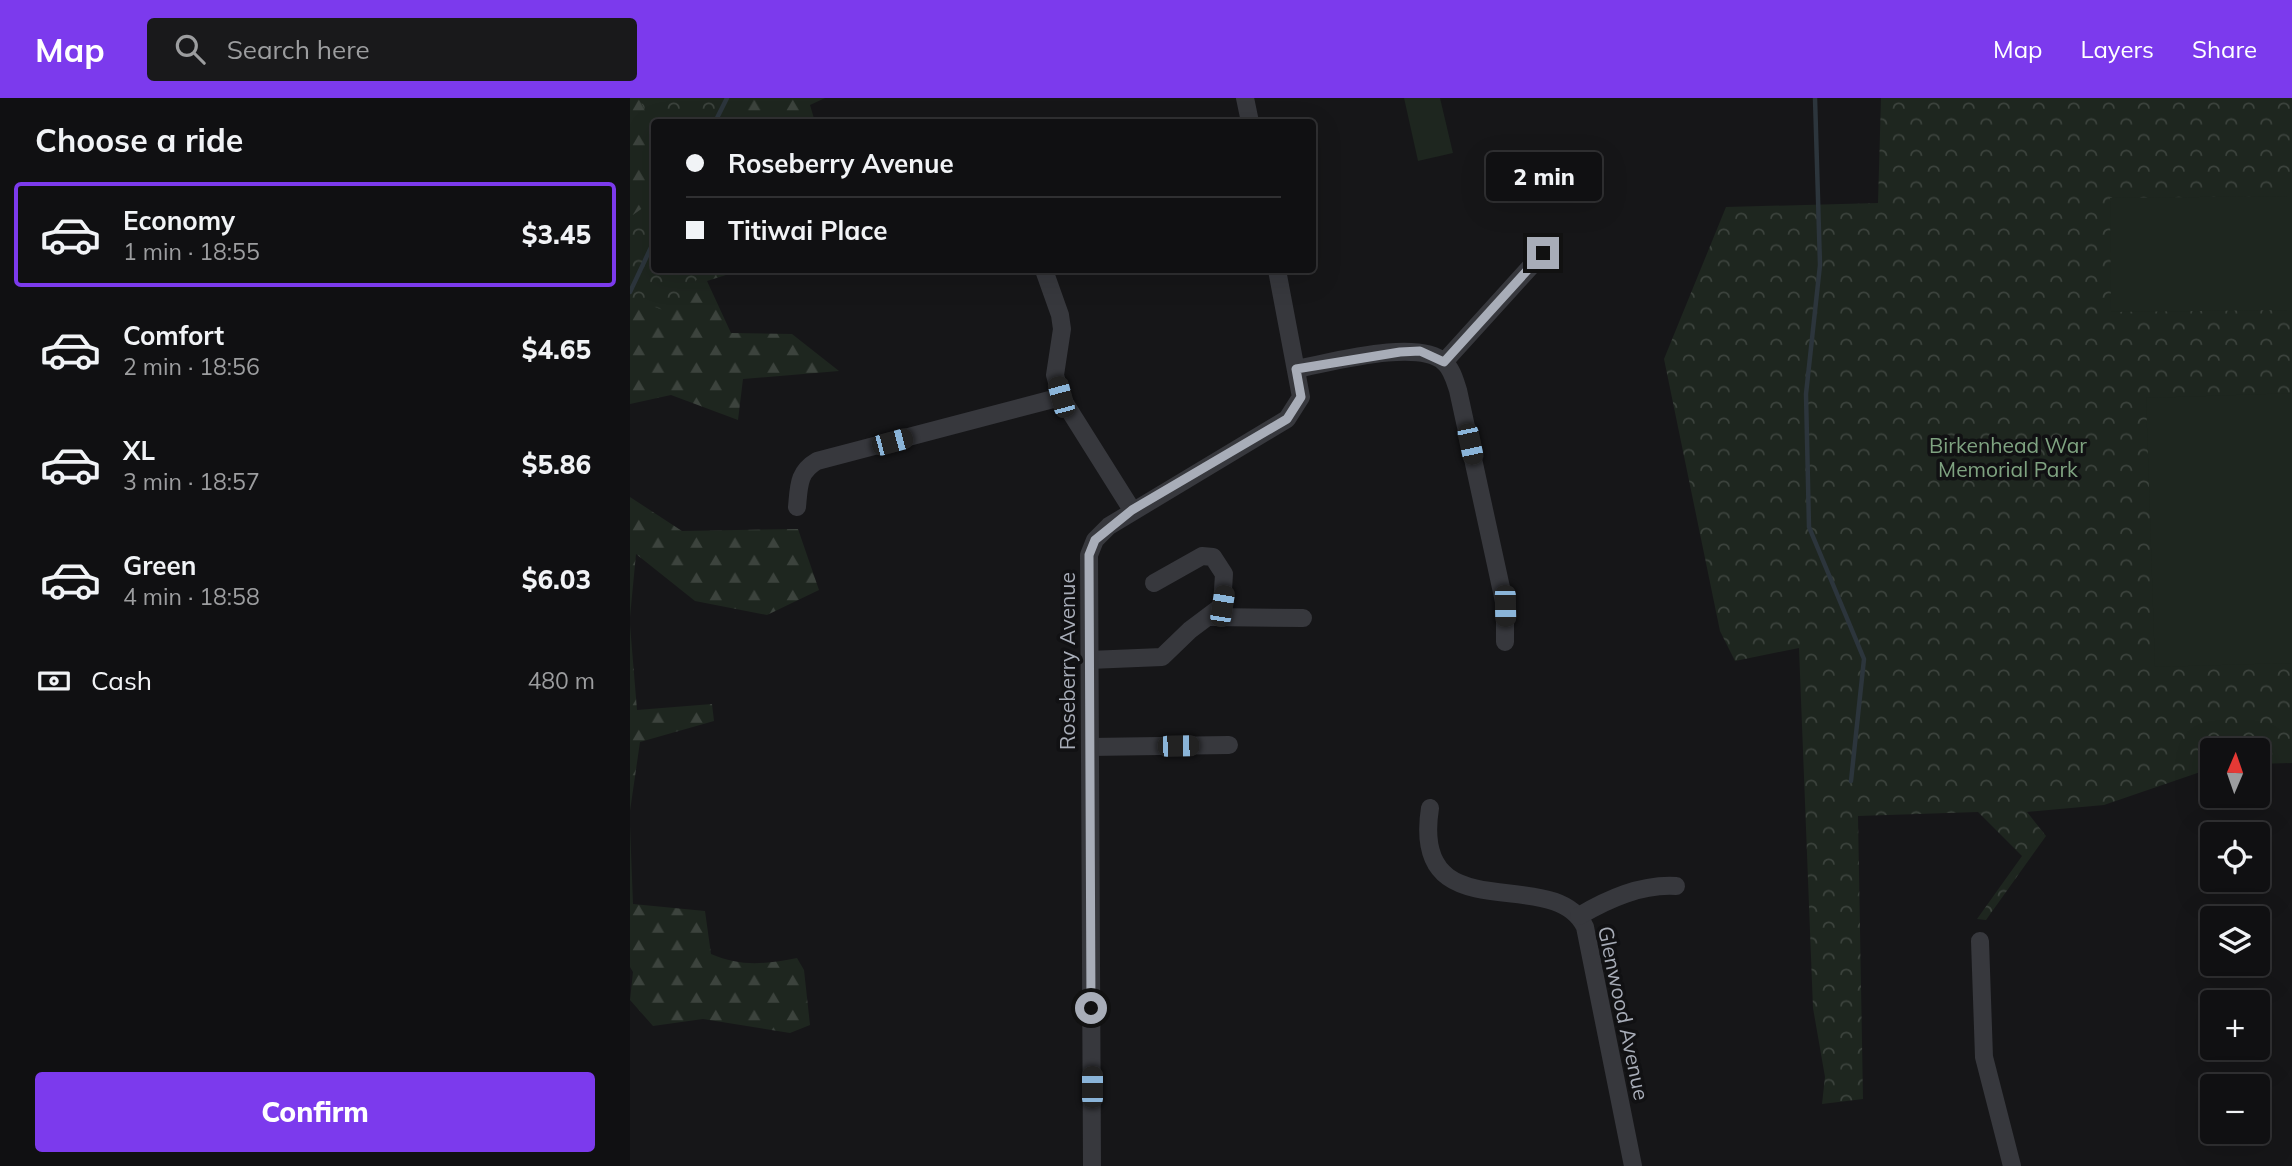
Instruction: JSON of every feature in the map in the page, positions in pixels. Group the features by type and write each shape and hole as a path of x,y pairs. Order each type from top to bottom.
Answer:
{"street":[{"path":"1245,98 1249,119"},
{"path":"1444,362 1543,253"},
{"path":"1045,273 1060,315 1062,329 1055,375 1061,397 1132,510"},
{"name":"Roseberry Avenue","path":"1092,1166 1089,555 1095,540 1132,510 1287,419 1301,397 1279,273"},
{"path":"1296,369 1420,351 1444,362 1458,390 1505,606 1505,642"},
{"path":"797,507 800,476 805,468 817,461 1061,397"},
{"path":"1089,660 1163,657 1190,630 1211,617 1222,606 1224,574 1213,557 1202,556 1154,583"},
{"path":"1211,617 1303,618"},
{"path":"1090,747 1228,745"},
{"name":"Glenwood Avenue","path":"1430,808 1426,830 1429,849 1440,869 1461,884 1490,894 1553,900 1571,908 1580,916 1585,927 1633,1166"},
{"path":"1580,916 1604,902 1634,891 1676,886"},
{"path":"1980,941 1984,1057 2012,1166"}],"green space":[{"path":"630,98 825,98 810,105 814,119 651,119 651,273 732,273 707,281 731,333 792,334 839,371 743,379 738,420 671,395 630,404"},
{"path":"639,98 733,98 723,119 651,119 651,123"},
{"path":"1404,98 1440,98 1453,153 1418,161"},
{"name":"Birkenhead War Memorial Park","path":"1881,98 2292,98 2292,763 2270,764 2270,738 2200,738 2200,772 2104,805 2027,812 2046,836 1986,920 1977,919 2022,856 1978,812 1858,816 1863,1099 1822,1104 1825,1077 1813,1008 1799,648 1735,661 1720,631 1664,359 1726,207 1878,203"},
{"path":"2292,196 2292,310 2111,312 2110,198"},
{"path":"651,202 651,273 702,273 671,313 633,299 630,304 630,217"},
{"path":"2292,393 2292,663 2155,667 2146,398"},
{"path":"630,497 682,531 798,529 819,590 767,615 695,601 636,554 630,617"},
{"path":"630,625 637,710 712,704 714,721 640,742 630,811"},
{"path":"630,826 633,904 705,911 711,954 722,958 754,963 797,958 804,970 810,1025 790,1033 703,1019 653,1026 630,1000 633,972 630,967"}],"waterway":[{"path":"716,119 727,98"},
{"path":"1815,98 1820,265 1806,394 1809,527 1864,659 1851,781"},
{"path":"630,292 651,247"}],"route":[{"path":"1091,1008 1089,555 1095,540 1132,510 1287,419 1301,397 1296,369 1420,351 1444,362 1543,253"}]}
